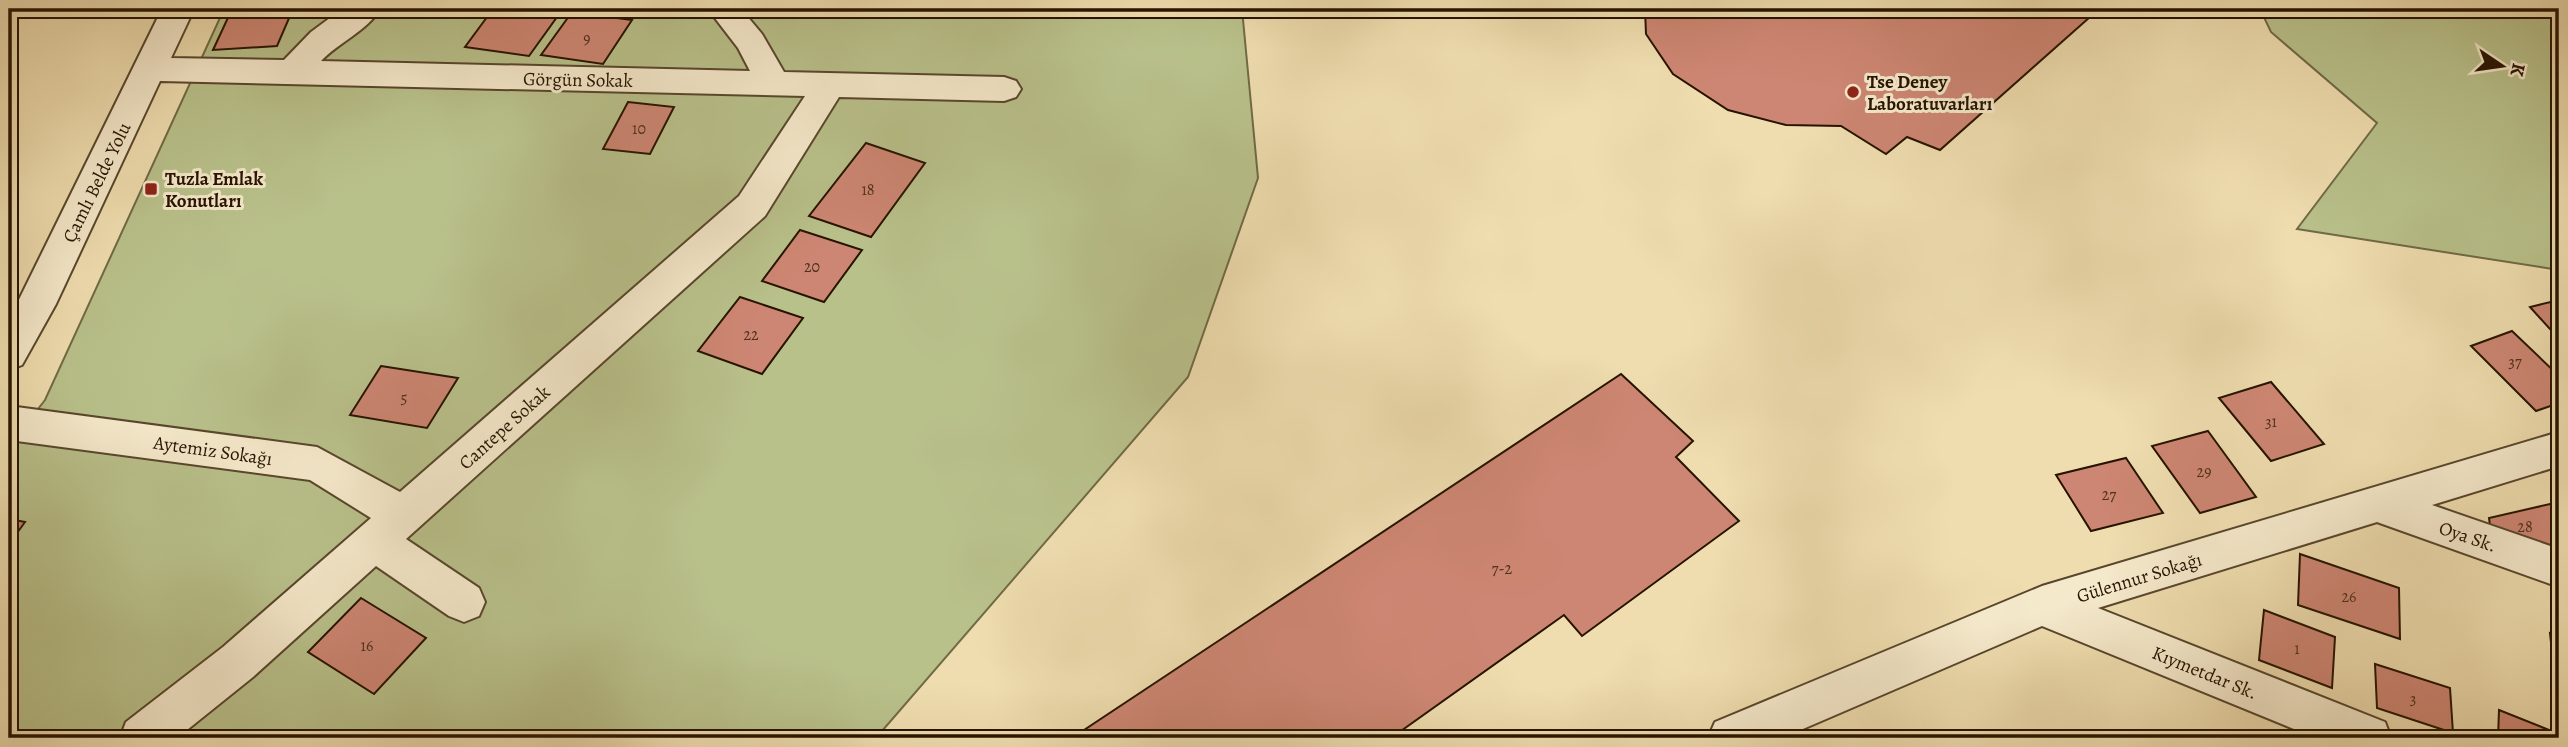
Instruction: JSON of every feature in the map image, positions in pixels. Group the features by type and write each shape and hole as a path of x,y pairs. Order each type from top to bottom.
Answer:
{"street":[{"name":"Çamlı Belde Yolu","path":"9,354 37,304 178,9"},
{"path":"292,72 322,40 364,9"},
{"path":"724,9 751,42 773,83"},
{"name":"Görgün Sokak","path":"151,69 1004,89"},
{"name":"Cantepe Sokak","path":"142,738 238,662 752,206 830,85"},
{"name":"Aytemiz Sokağı","path":"9,423 317,464 464,602"},
{"name":"Gülennur Sokağı","path":"1731,738 2042,606 2559,449"},
{"name":"Oya Sk.","path":"2376,504 2559,568"},
{"name":"Kıymetdar Sk.","path":"2042,606 2369,738"}],"green space":[{"path":"224,9 1242,9 1258,178 1188,377 876,738 9,738 9,446 45,400"},
{"path":"2260,9 2559,9 2559,270 2297,229 2377,123 2271,32"}],"building":[{"path":"232,9 293,9 277,46 213,50"},
{"path":"493,9 562,10 529,56 465,47"},
{"path":"748,9 808,9 807,13"},
{"name":"Tse Deney Laboratuvarları","path":"1645,9 2099,9 1940,150 1907,137 1886,154 1841,126 1786,125 1728,110 1673,74 1646,34"},
{"path":"572,12 632,20 603,64 541,55"},
{"path":"628,102 674,107 650,154 603,149"},
{"path":"866,143 925,163 871,237 809,216"},
{"path":"800,230 862,250 824,302 762,281"},
{"path":"740,297 803,318 762,374 698,351"},
{"path":"2559,300 2559,339 2530,307"},
{"path":"2512,331 2559,376 2559,403 2536,411 2471,346"},
{"path":"381,366 458,378 427,428 350,415"},
{"path":"1621,374 1693,441 1676,457 1739,521 1582,636 1564,615 1391,738 1072,738"},
{"path":"2271,382 2324,444 2271,461 2219,398"},
{"path":"2208,431 2256,497 2200,513 2152,446"},
{"path":"2126,458 2163,513 2091,531 2056,475"},
{"path":"2559,502 2559,553 2491,533 2489,518"},
{"path":"9,519 25,522 9,544"},
{"path":"2300,554 2399,588 2400,639 2298,605"},
{"path":"361,598 426,638 374,694 308,652"},
{"path":"2264,610 2335,637 2332,688 2259,660"},
{"path":"2550,633 2559,635 2559,699 2557,699"},
{"path":"2375,664 2450,688 2453,733 2377,708"},
{"path":"2499,710 2559,734 2559,738 2498,738"}],"place":[{"name":"Tse Deney Laboratuvarları","path":"1853,92"},
{"name":"Tuzla Emlak Konutları","path":"151,189"}]}
